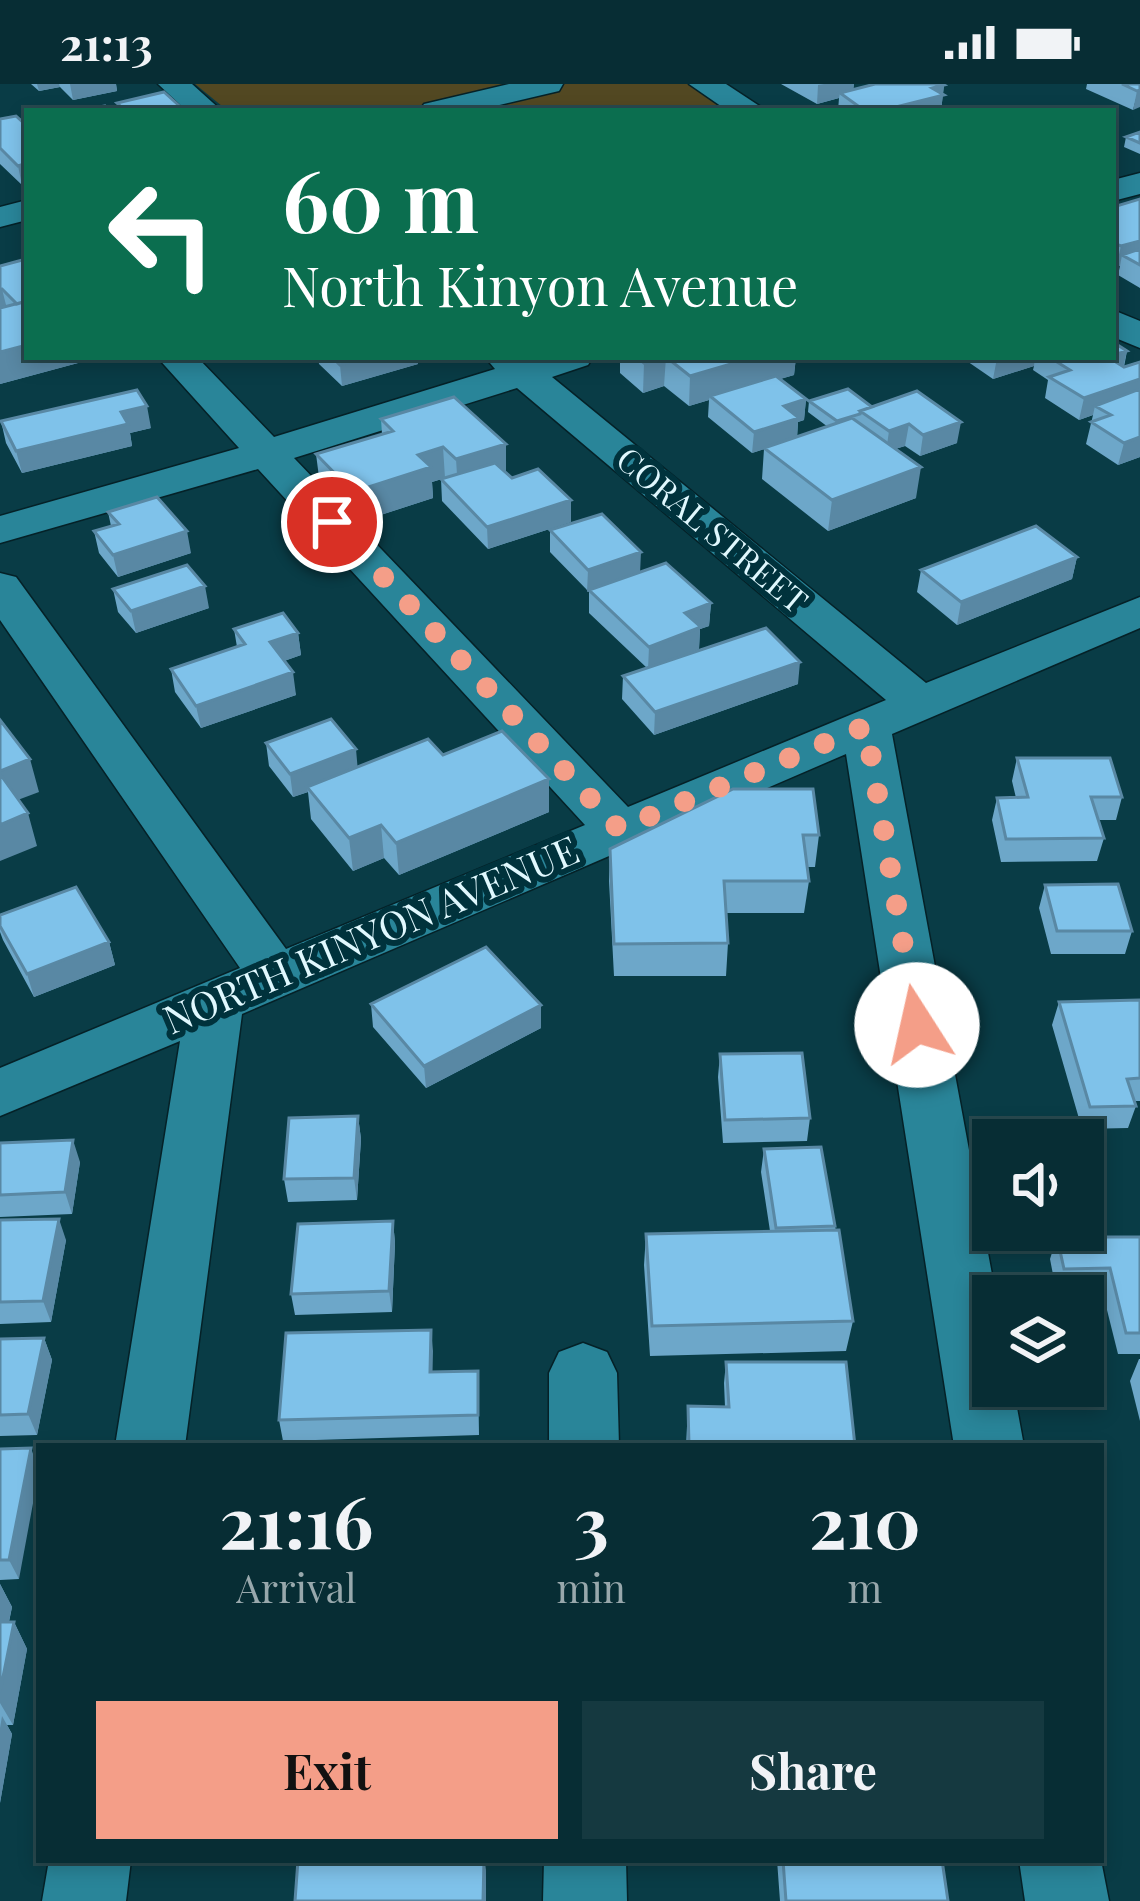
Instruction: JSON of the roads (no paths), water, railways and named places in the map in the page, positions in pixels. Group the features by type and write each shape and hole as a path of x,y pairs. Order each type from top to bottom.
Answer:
{"street":[{"path":"173,84 202,108"},
{"path":"448,108 548,84"},
{"path":"704,84 746,108"},
{"path":"179,360 619,829"},
{"path":"0,530 268,453 513,365 551,360"},
{"name":"CORAL STREET","path":"513,365 920,703"},
{"path":"0,587 274,976"},
{"name":"NORTH KINYON AVENUE","path":"0,1093 920,703 1136,627"},
{"path":"866,726 988,1443"},
{"path":"150,1443 215,1001"},
{"path":"583,1373 584,1443"},
{"path":"84,1901 90,1863"},
{"path":"585,1863 585,1901"},
{"path":"1061,1863 1067,1901"}]}
